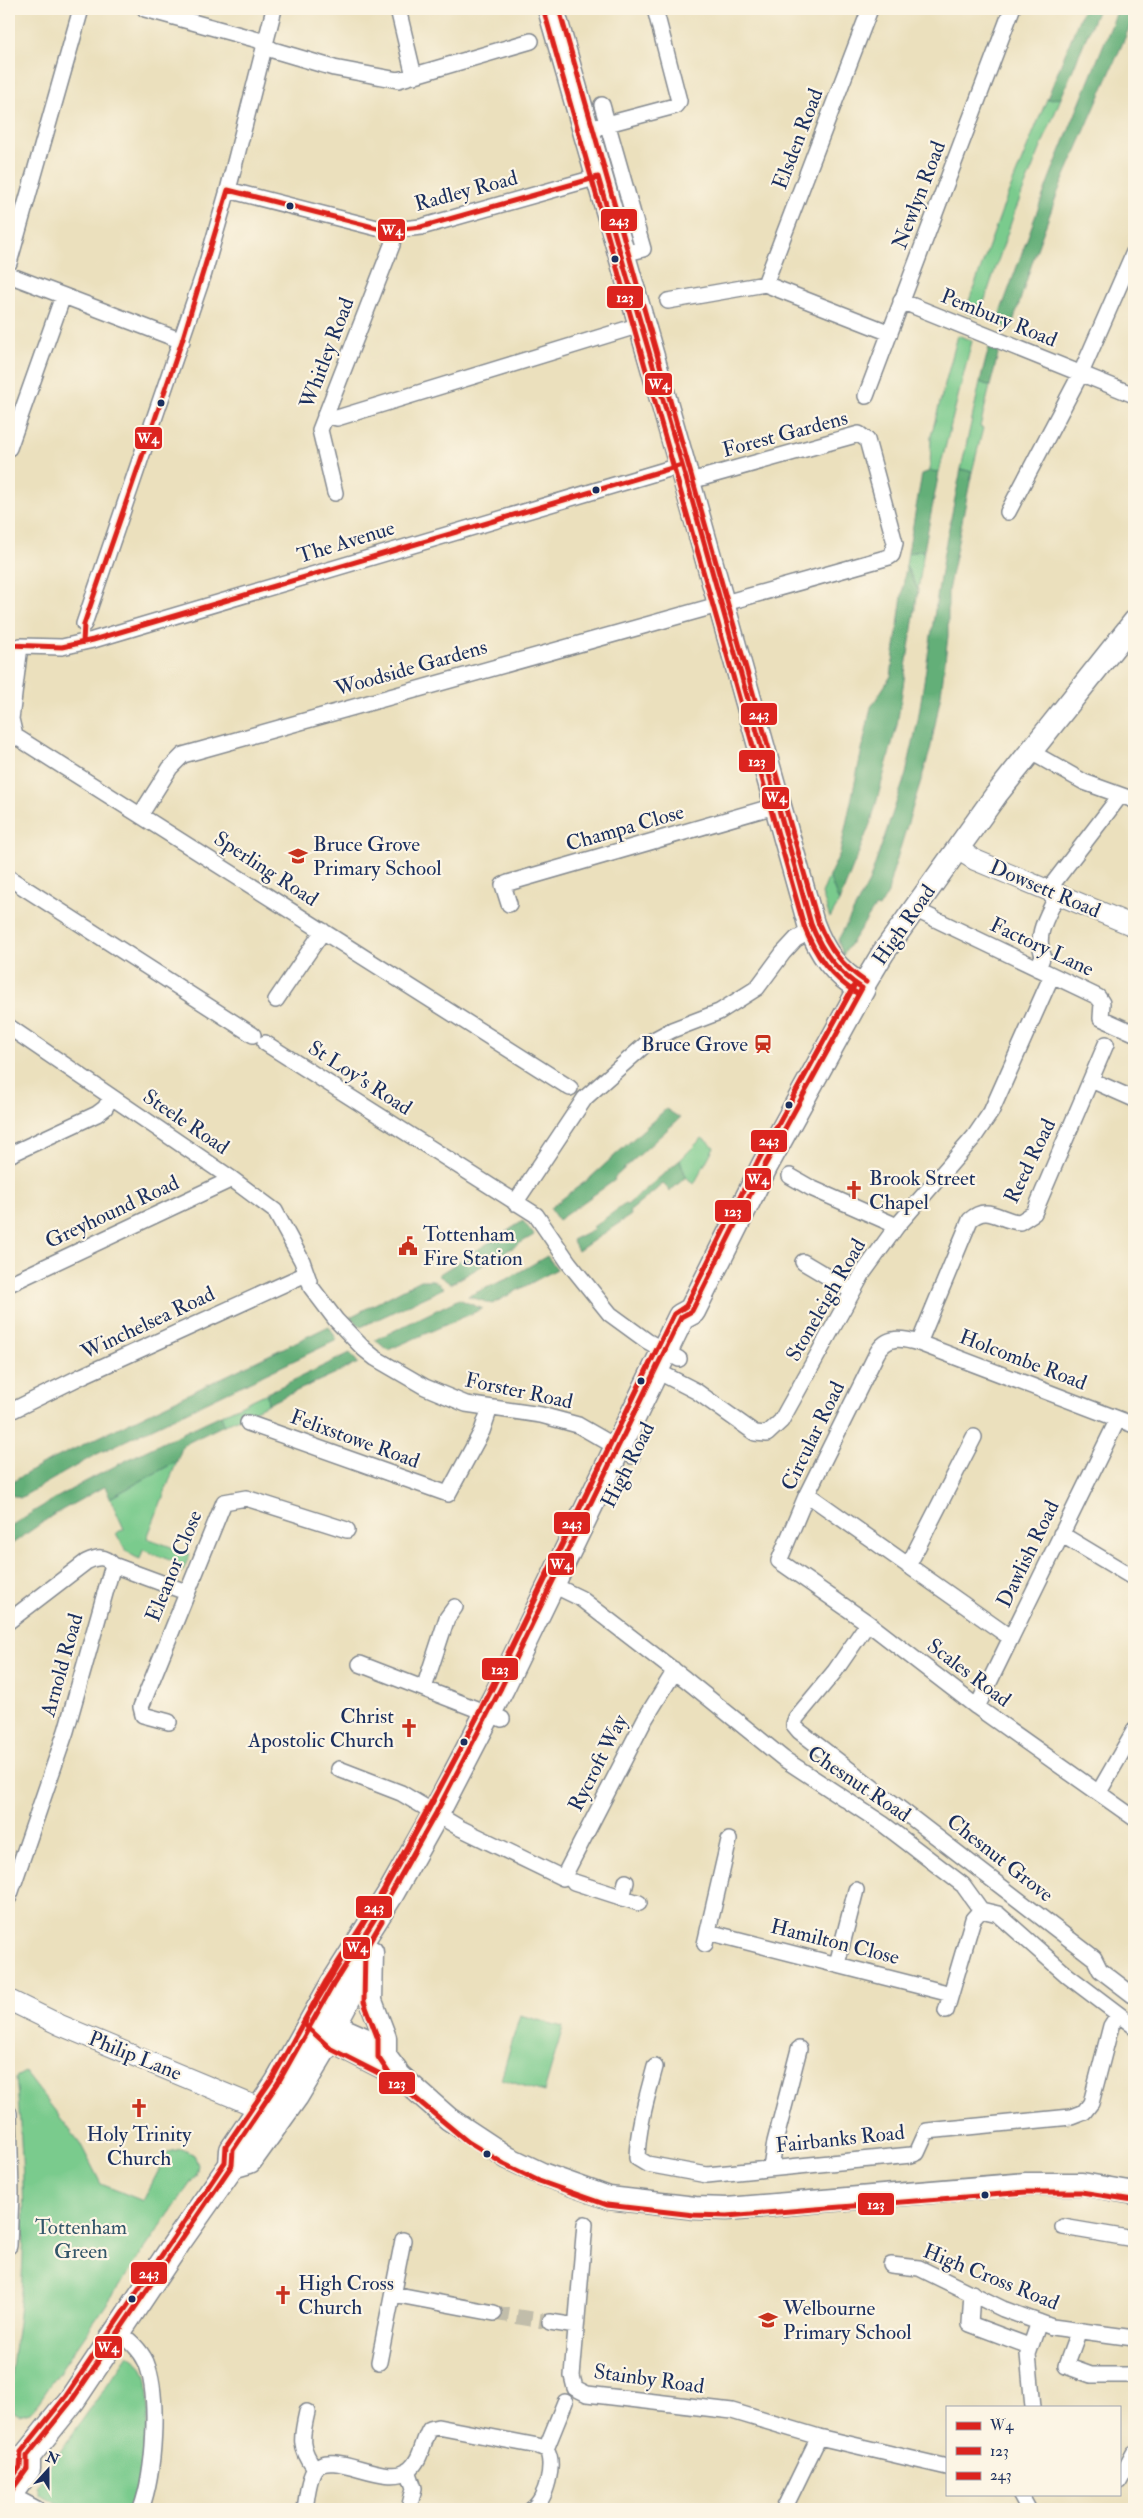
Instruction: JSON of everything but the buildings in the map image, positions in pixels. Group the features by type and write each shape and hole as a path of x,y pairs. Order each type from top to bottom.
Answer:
{"highway":[{"path":"551,9 596,128 598,177 813,930 829,962 843,976 862,988"},
{"name":"High Road","path":"271,2113 372,1952 495,1716 559,1588 667,1364 681,1317 692,1311 761,1173 862,988"},
{"name":"High Road","path":"9,2494 27,2469 18,2458 72,2400 232,2165 233,2150 271,2113 315,2064 324,2029 391,1893 442,1816"}],"main road":[{"name":"High Road","path":"862,988 956,849 1031,752 1080,694 1134,622"},
{"name":"Dowsett Road","path":"956,849 974,860 1134,926"},
{"path":"372,1952 371,2001 385,2038 380,2059"},
{"name":"Philip Lane","path":"10,2004 271,2113"},
{"path":"324,2029 376,2044 380,2059 449,2119 508,2158 561,2182 609,2198 695,2208 728,2209 1026,2184 1082,2184 1134,2194"},
{"path":"315,2064 329,2061 380,2059"}],"street":[{"path":"9,263 81,9"},
{"path":"146,9 265,44 273,50 334,68 398,80 532,41"},
{"path":"84,624 182,341 228,190 274,9"},
{"path":"398,9 414,76"},
{"path":"596,128 675,106 679,102 680,96 655,9"},
{"name":"Elsden Road","path":"765,284 870,9"},
{"name":"Newlyn Road","path":"866,396 1012,9"},
{"path":"602,106 596,128 643,249 620,254"},
{"name":"Radley Road","path":"228,190 377,228 394,230 420,227 598,177"},
{"name":"Whitley Road","path":"334,493 320,436 325,415 392,245 394,230"},
{"path":"1008,512 1081,373 1134,252"},
{"path":"9,275 182,341"},
{"path":"668,301 765,284 890,333"},
{"path":"9,448 64,296"},
{"name":"Pembury Road","path":"902,301 1134,395"},
{"path":"325,415 338,418 640,325"},
{"name":"Forest Gardens","path":"684,474 856,434 867,440 895,543 892,555 721,603"},
{"name":"The Avenue","path":"20,646 62,646 83,642 684,474"},
{"name":"Woodside Gardens","path":"141,814 170,768 183,755 721,603"},
{"name":"Sperling Road","path":"20,646 11,720 15,736 141,814 320,936 570,1088"},
{"path":"1031,752 1084,782 1127,798 1053,892 1040,937 1039,945 1043,955 1038,969"},
{"name":"Champa Close","path":"509,904 503,885 508,883 778,805"},
{"name":"St Loy's Road","path":"9,878 541,1221 569,1263 610,1314 667,1364"},
{"name":"Factory Lane","path":"914,909 1098,997 1102,1003 1101,1018 1134,1033"},
{"path":"515,1203 585,1098 646,1044 672,1030 719,1012 757,988 782,953 796,939 813,930"},
{"path":"276,1000 320,936"},
{"name":"Stoneleigh Road","path":"667,1364 696,1391 749,1430 755,1433 768,1434 780,1421 852,1291 897,1226 974,1137 988,1116 1004,1087 1052,975"},
{"name":"Steele Road","path":"9,1027 232,1179 275,1211 302,1261 309,1281"},
{"name":"Reed Road","path":"919,1343 970,1220 980,1213 990,1212 1009,1220 1020,1222 1034,1213 1106,1044"},
{"path":"1091,1080 1134,1099"},
{"path":"9,1155 97,1114 105,1108 111,1097"},
{"path":"790,1176 811,1188 897,1226"},
{"name":"Greyhound Road","path":"9,1284 232,1179"},
{"path":"802,1262 852,1291"},
{"name":"Forster Road","path":"309,1281 345,1331 375,1358 425,1387 448,1397 490,1408 541,1415 570,1422 590,1431 624,1452"},
{"name":"Winchelsea Road","path":"9,1412 84,1375 309,1281"},
{"name":"Holcombe Road","path":"896,1339 919,1343 1134,1425"},
{"name":"Circular Road","path":"780,1562 807,1494 881,1346 896,1339"},
{"name":"Felixstowe Road","path":"248,1423 448,1494 482,1431 490,1408"},
{"name":"Dawlish Road","path":"977,1707 1118,1419"},
{"path":"908,1566 974,1438"},
{"path":"807,1494 1011,1638"},
{"name":"Eleanor Close","path":"169,1722 144,1715 141,1707 224,1502 246,1498 347,1530"},
{"path":"1061,1534 1134,1578"},
{"name":"Arnold Road","path":"9,1621 86,1562 96,1557 108,1559 113,1565 66,1731 9,1897"},
{"name":"Scales Road","path":"780,1562 868,1623 977,1707 1134,1818"},
{"path":"113,1565 186,1592"},
{"name":"Chesnut Road","path":"559,1588 580,1598 673,1669 784,1759 872,1816 963,1885 981,1910"},
{"path":"424,1688 447,1618 455,1606"},
{"name":"Chesnut Grove","path":"868,1623 835,1671 796,1718 794,1725 1094,1958 1100,1970 1134,1996"},
{"path":"360,1664 495,1716"},
{"name":"Rycroft Way","path":"568,1880 645,1719 671,1678 673,1669"},
{"path":"1098,1792 1134,1730"},
{"path":"339,1769 401,1793 489,1843 568,1880 639,1903"},
{"name":"Hamilton Close","path":"729,1840 707,1938 837,1964 951,1994"},
{"path":"622,1898 626,1882"},
{"path":"837,1964 856,1890"},
{"path":"946,2011 973,1919 981,1910 998,1914 1068,1976 1134,2026"},
{"name":"Fairbanks Road","path":"655,2067 639,2130 637,2158 646,2164 707,2176 910,2155 917,2153 927,2131 1078,2115 1091,2103 1111,2026 1118,2015"},
{"path":"771,2168 775,2142 799,2049"},
{"path":"9,2113 11,2193 9,2246"},
{"name":"Stainby Road","path":"585,2224 570,2394 588,2394 732,2411 820,2437 946,2467"},
{"path":"1062,2227 1134,2239"},
{"path":"380,2362 403,2240"},
{"name":"High Cross Road","path":"891,2265 919,2268 1003,2309 1039,2322 1134,2338"},
{"path":"393,2294 494,2313"},
{"path":"972,2294 970,2324 1029,2346"},
{"path":"550,2322 576,2326"},
{"path":"1033,2406 1028,2361 1029,2346 1039,2322"},
{"path":"1079,2330 1066,2366 1091,2375 1134,2375"},
{"path":"118,2331 140,2351 152,2380 151,2467 149,2484 140,2509"},
{"path":"532,2509 545,2492 550,2460 546,2449 570,2394"},
{"path":"307,2412 301,2443 306,2456 315,2469"},
{"path":"305,2509 315,2469 321,2464 330,2463 393,2476 408,2470 416,2463 430,2429 438,2427 546,2449"},
{"path":"784,2509 820,2437"},
{"path":"1120,2479 1134,2453"},
{"path":"408,2470 414,2488 409,2509"},
{"path":"9,2494 37,2509"},
{"path":"1021,2496 1028,2509"}],"green space":[{"path":"1083,9 1098,9 1061,98 1047,99"},
{"path":"1118,9 1134,9 1134,17 1058,192 1033,260 1011,329 996,324 1049,179"},
{"path":"1061,98 1015,211 979,317 965,312 1006,199 1047,99"},
{"path":"958,335 972,341 939,472 930,471 931,436"},
{"path":"989,347 999,351 990,386 980,382"},
{"path":"980,382 990,386 980,427 983,428 972,472 961,469"},
{"path":"961,469 972,472 948,591 948,636 941,694 930,751 888,893 879,908 875,907 843,955 838,940 869,882 906,774 918,720 944,552"},
{"path":"930,471 939,472 924,550 908,553 922,474"},
{"path":"924,550 918,590 906,566 908,553"},
{"path":"906,566 918,590 897,725 872,819 839,902 829,876 840,853 871,707 891,676"},
{"path":"829,876 839,902 830,918 822,894"},
{"path":"666,1109 680,1118 614,1178 615,1180 558,1220 550,1208 590,1178"},
{"path":"702,1138 714,1147 694,1184 686,1177 680,1160"},
{"path":"680,1160 686,1177 670,1191 663,1184 629,1212 631,1215 578,1251 572,1240 594,1229 593,1227 625,1204 627,1205"},
{"path":"523,1221 534,1235 451,1284 438,1275"},
{"path":"547,1256 557,1269 492,1304 468,1296 509,1278"},
{"path":"421,1280 433,1280 444,1288 361,1327 350,1317"},
{"path":"459,1299 482,1309 388,1350 375,1340"},
{"path":"329,1326 337,1340 95,1455 20,1498 9,1494 9,1484 41,1465"},
{"path":"350,1353 358,1363 268,1404 267,1393"},
{"path":"267,1393 268,1404 224,1425 221,1415"},
{"path":"221,1415 224,1425 183,1445 177,1461 110,1498 105,1486 53,1515 9,1546 9,1527 34,1511 113,1467"},
{"path":"177,1461 147,1538 190,1554 183,1571 177,1574 172,1572 175,1562 143,1550 140,1559 131,1555 125,1549 116,1533 124,1529 110,1498"},
{"path":"520,2015 563,2027 544,2092 501,2079"},
{"name":"Tottenham Green","path":"25,2072 80,2143 101,2184 143,2201 168,2152 181,2149 194,2154 198,2165 196,2175 38,2403 30,2412 19,2415 9,2409 10,2382 20,2303 24,2218 21,2133 16,2077"},
{"path":"128,2355 143,2368 147,2380 148,2396 146,2438 130,2509 83,2509 62,2505 39,2495 36,2486"}],"tunnel":[{"path":"494,2313 550,2322"}],"transit line":[{"name":"243","path":"559,9 818,922 837,956 850,970 866,982"},
{"name":"123","path":"544,11 804,926 813,946 832,973 858,994"},
{"name":"W4","path":"83,642 84,624 182,341 228,190 377,228 394,230 421,227 598,177 687,482 811,924 820,944 831,960 845,975 862,988"},
{"name":"W4","path":"9,645 62,647 93,640 682,465"},
{"name":"123","path":"855,984 758,1161 686,1306 674,1314 468,1735 384,1889 306,2019 305,2025 331,2049 396,2082 468,2142 504,2164 539,2181 607,2205 694,2215 727,2216 1026,2192 1081,2192 1133,2200"},
{"name":"243","path":"9,2482 20,2467 21,2452 66,2396 225,2162 226,2146 272,2079 326,1981 385,1889 494,1685 674,1314 686,1306 758,1161 855,984"},
{"name":"W4","path":"9,2494 27,2469 27,2456 72,2400 232,2165 233,2150 278,2083 333,1985 391,1893 436,1813 501,1688 681,1317 692,1311 765,1165 862,988"},
{"name":"123","path":"382,1921 365,1950 364,2002 378,2039 378,2057 394,2081 406,2092"}],"place":[{"name":"Bruce Grove Primary School","path":"298,856"},
{"name":"Bruce Grove","path":"763,1044"},
{"name":"Brook Street Chapel","path":"854,1190"},
{"name":"Tottenham Fire Station","path":"408,1246"},
{"name":"Christ Apostolic Church","path":"409,1728"},
{"name":"Holy Trinity Church","path":"139,2108"},
{"name":"High Cross Church","path":"283,2295"},
{"name":"Welbourne Primary School","path":"768,2320"}]}
